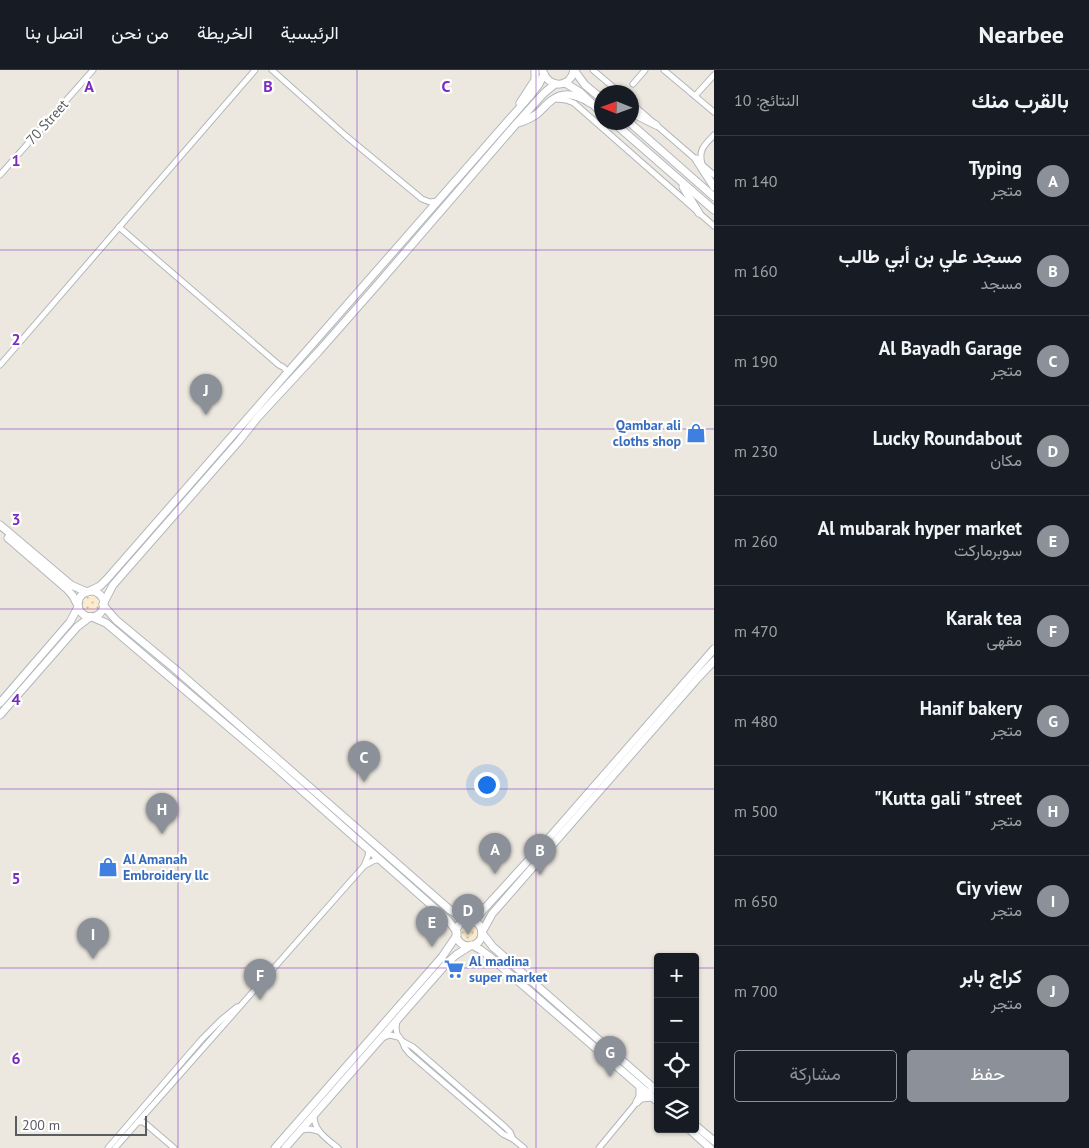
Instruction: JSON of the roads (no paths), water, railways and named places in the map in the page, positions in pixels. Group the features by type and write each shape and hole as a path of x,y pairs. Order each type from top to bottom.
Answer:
{"main road":[{"path":"538,71 555,84 565,83 571,78 574,70"},
{"path":"574,70 585,85 594,92"},
{"path":"0,703 68,625 78,607 80,597 100,586 107,579 536,89 538,71"},
{"path":"565,83 580,92 594,106"},
{"path":"0,715 77,627 100,613 113,585 516,124 555,84"},
{"path":"516,124 537,114 553,99 565,95 572,95 590,102"},
{"path":"639,116 656,125"},
{"path":"622,130 714,210"},
{"path":"638,130 714,197"},
{"path":"696,159 714,187"},
{"path":"679,180 699,214"},
{"path":"378,284 378,277 405,244 408,235"},
{"path":"276,398 276,394 288,379 288,372"},
{"path":"0,525 70,585 99,594 103,604 116,620 175,669 450,910 468,920 476,922 493,947 654,1094"},
{"path":"0,531 67,589 82,613 106,623 380,859 448,920 460,942 481,950 489,956 646,1092 654,1095"},
{"path":"275,1148 442,957 457,934 460,924 484,910 714,649"},
{"path":"286,1147 451,959 479,941 492,914 714,660 714,653"},
{"path":"697,679 702,661"},
{"path":"272,764 284,773 288,772 288,768"},
{"path":"298,788 299,785 302,785 316,794"},
{"path":"637,1102 641,1095 646,1092"},
{"path":"286,1147 292,1136 305,1121 304,1116"},
{"path":"699,1128 714,1141"},
{"path":"693,1133 710,1148"}],"street":[{"name":"70 Street","path":"0,175 93,70"},
{"path":"0,365 255,70"},
{"path":"272,70 346,136 422,199 430,202 438,201"},
{"path":"593,70 611,85"},
{"path":"633,84 645,70"},
{"path":"664,70 714,112"},
{"path":"695,96 714,76"},
{"path":"553,99 574,103 714,226"},
{"path":"639,110 714,175"},
{"path":"703,165 700,154 714,134"},
{"path":"686,151 696,151 703,148"},
{"path":"422,199 426,216"},
{"path":"119,227 288,372"},
{"path":"279,366 282,378"},
{"path":"364,866 368,856 368,849"},
{"path":"115,1148 364,866 380,859"},
{"path":"108,1148 202,1039 228,1014 244,1002"},
{"path":"397,1021 396,1027 400,1039"},
{"path":"382,1038 390,1035 410,1044 507,1129 513,1139 524,1148"},
{"path":"637,1102 639,1086"},
{"path":"599,1148 637,1102 654,1096"},
{"path":"146,1113 148,1125"},
{"path":"314,1116 314,1124 318,1132"},
{"path":"138,1122 148,1125 174,1148"},
{"path":"301,1130 310,1129 318,1132 338,1148"}],"place":[{"name":"كراج بابر","path":"206,415"},
{"name":"Qambar ali cloths shop","path":"696,433"},
{"name":"Al Bayadh Garage","path":"364,782"},
{"name":"Kutta gali \" street\"","path":"162,834"},
{"name":"Al Amanah Embroidery llc","path":"108,867"},
{"name":"Typing","path":"495,874"},
{"name":"مسجد علي بن أبي طالب","path":"540,875"},
{"name":"Lucky Roundabout","path":"468,935"},
{"name":"Al mubarak hyper market","path":"432,947"},
{"name":"Ciy view","path":"93,959"},
{"name":"Al madina super market","path":"454,969"},
{"name":"Karak tea","path":"260,1000"},
{"name":"Hanif bakery","path":"610,1077"}]}
